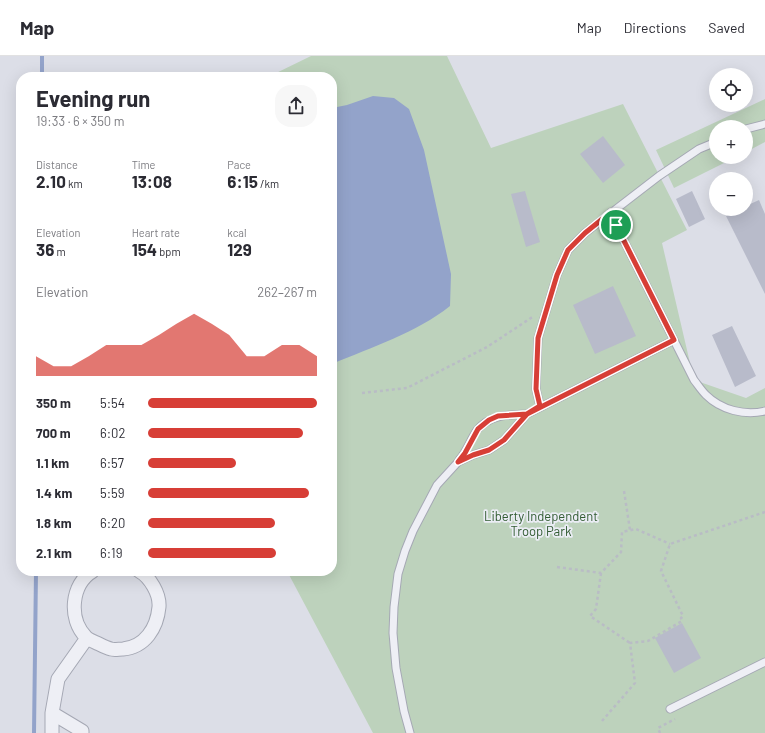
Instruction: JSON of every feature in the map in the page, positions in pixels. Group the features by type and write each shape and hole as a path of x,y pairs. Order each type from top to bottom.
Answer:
{"street":[{"path":"87,576 78,588 73,602 78,626 87,638 112,650 130,648 146,639 155,625 159,605 155,588 145,576"},
{"path":"52,733 52,713 58,679 87,638"},
{"path":"52,713 82,731 82,733"}],"lane":[{"path":"753,127 765,124"},
{"path":"540,406 536,389 538,338 557,275 568,250 585,233 659,176 698,149 709,145"},
{"path":"611,212 616,225 694,380 706,396 734,411 756,413 765,411"},
{"path":"458,462 489,450 504,440 527,414 540,406 674,340"},
{"path":"756,413 765,418"},
{"path":"410,733 404,711 396,668 394,607 398,574 413,531 437,485 465,453 478,429 489,420 498,416 527,414"},
{"path":"670,709 765,662"}],"path":[{"path":"362,393 407,388 487,347 547,307"},
{"path":"624,491 630,530"},
{"path":"670,544 661,571 684,616 681,618 682,621 648,641 630,644 590,616 596,609 601,573 621,552 622,532 636,529 670,544 765,512"},
{"path":"557,567 601,573"},
{"path":"602,721 635,683 630,644"}],"green space":[{"name":"Liberty Independent Troop Park","path":"311,56 447,56 491,148 623,104 687,230 662,243 694,380 746,398 765,388 765,733 373,733 290,576 337,576 337,72 278,72"},
{"path":"765,99 765,142 753,148 753,120 720,120 737,112 753,112 753,105"},
{"path":"709,125 709,164 722,164 674,188 656,150"}],"water":[{"path":"373,96 394,98 409,109 424,150 451,274 450,306 437,316 408,332 337,362 337,107"}],"building":[{"path":"603,136 625,165 603,183 580,154"},
{"path":"525,191 540,242 526,247 511,194"},
{"path":"692,191 705,219 689,227 676,199"},
{"path":"759,200 765,214 765,294 726,216 753,216 753,203"},
{"path":"613,286 636,336 595,354 573,305"},
{"path":"732,326 756,376 735,387 712,335"},
{"path":"682,623 701,658 674,673 655,638"}],"waterway":[{"path":"42,56 42,72"},
{"path":"34,733 36,576"}],"route":[{"path":"616,225 611,212 585,233 568,250 557,275 538,338 536,389 540,406 527,414 504,440 489,450 458,462 465,453 478,429 489,420 498,416 527,414 540,406 674,340 616,225"}]}
